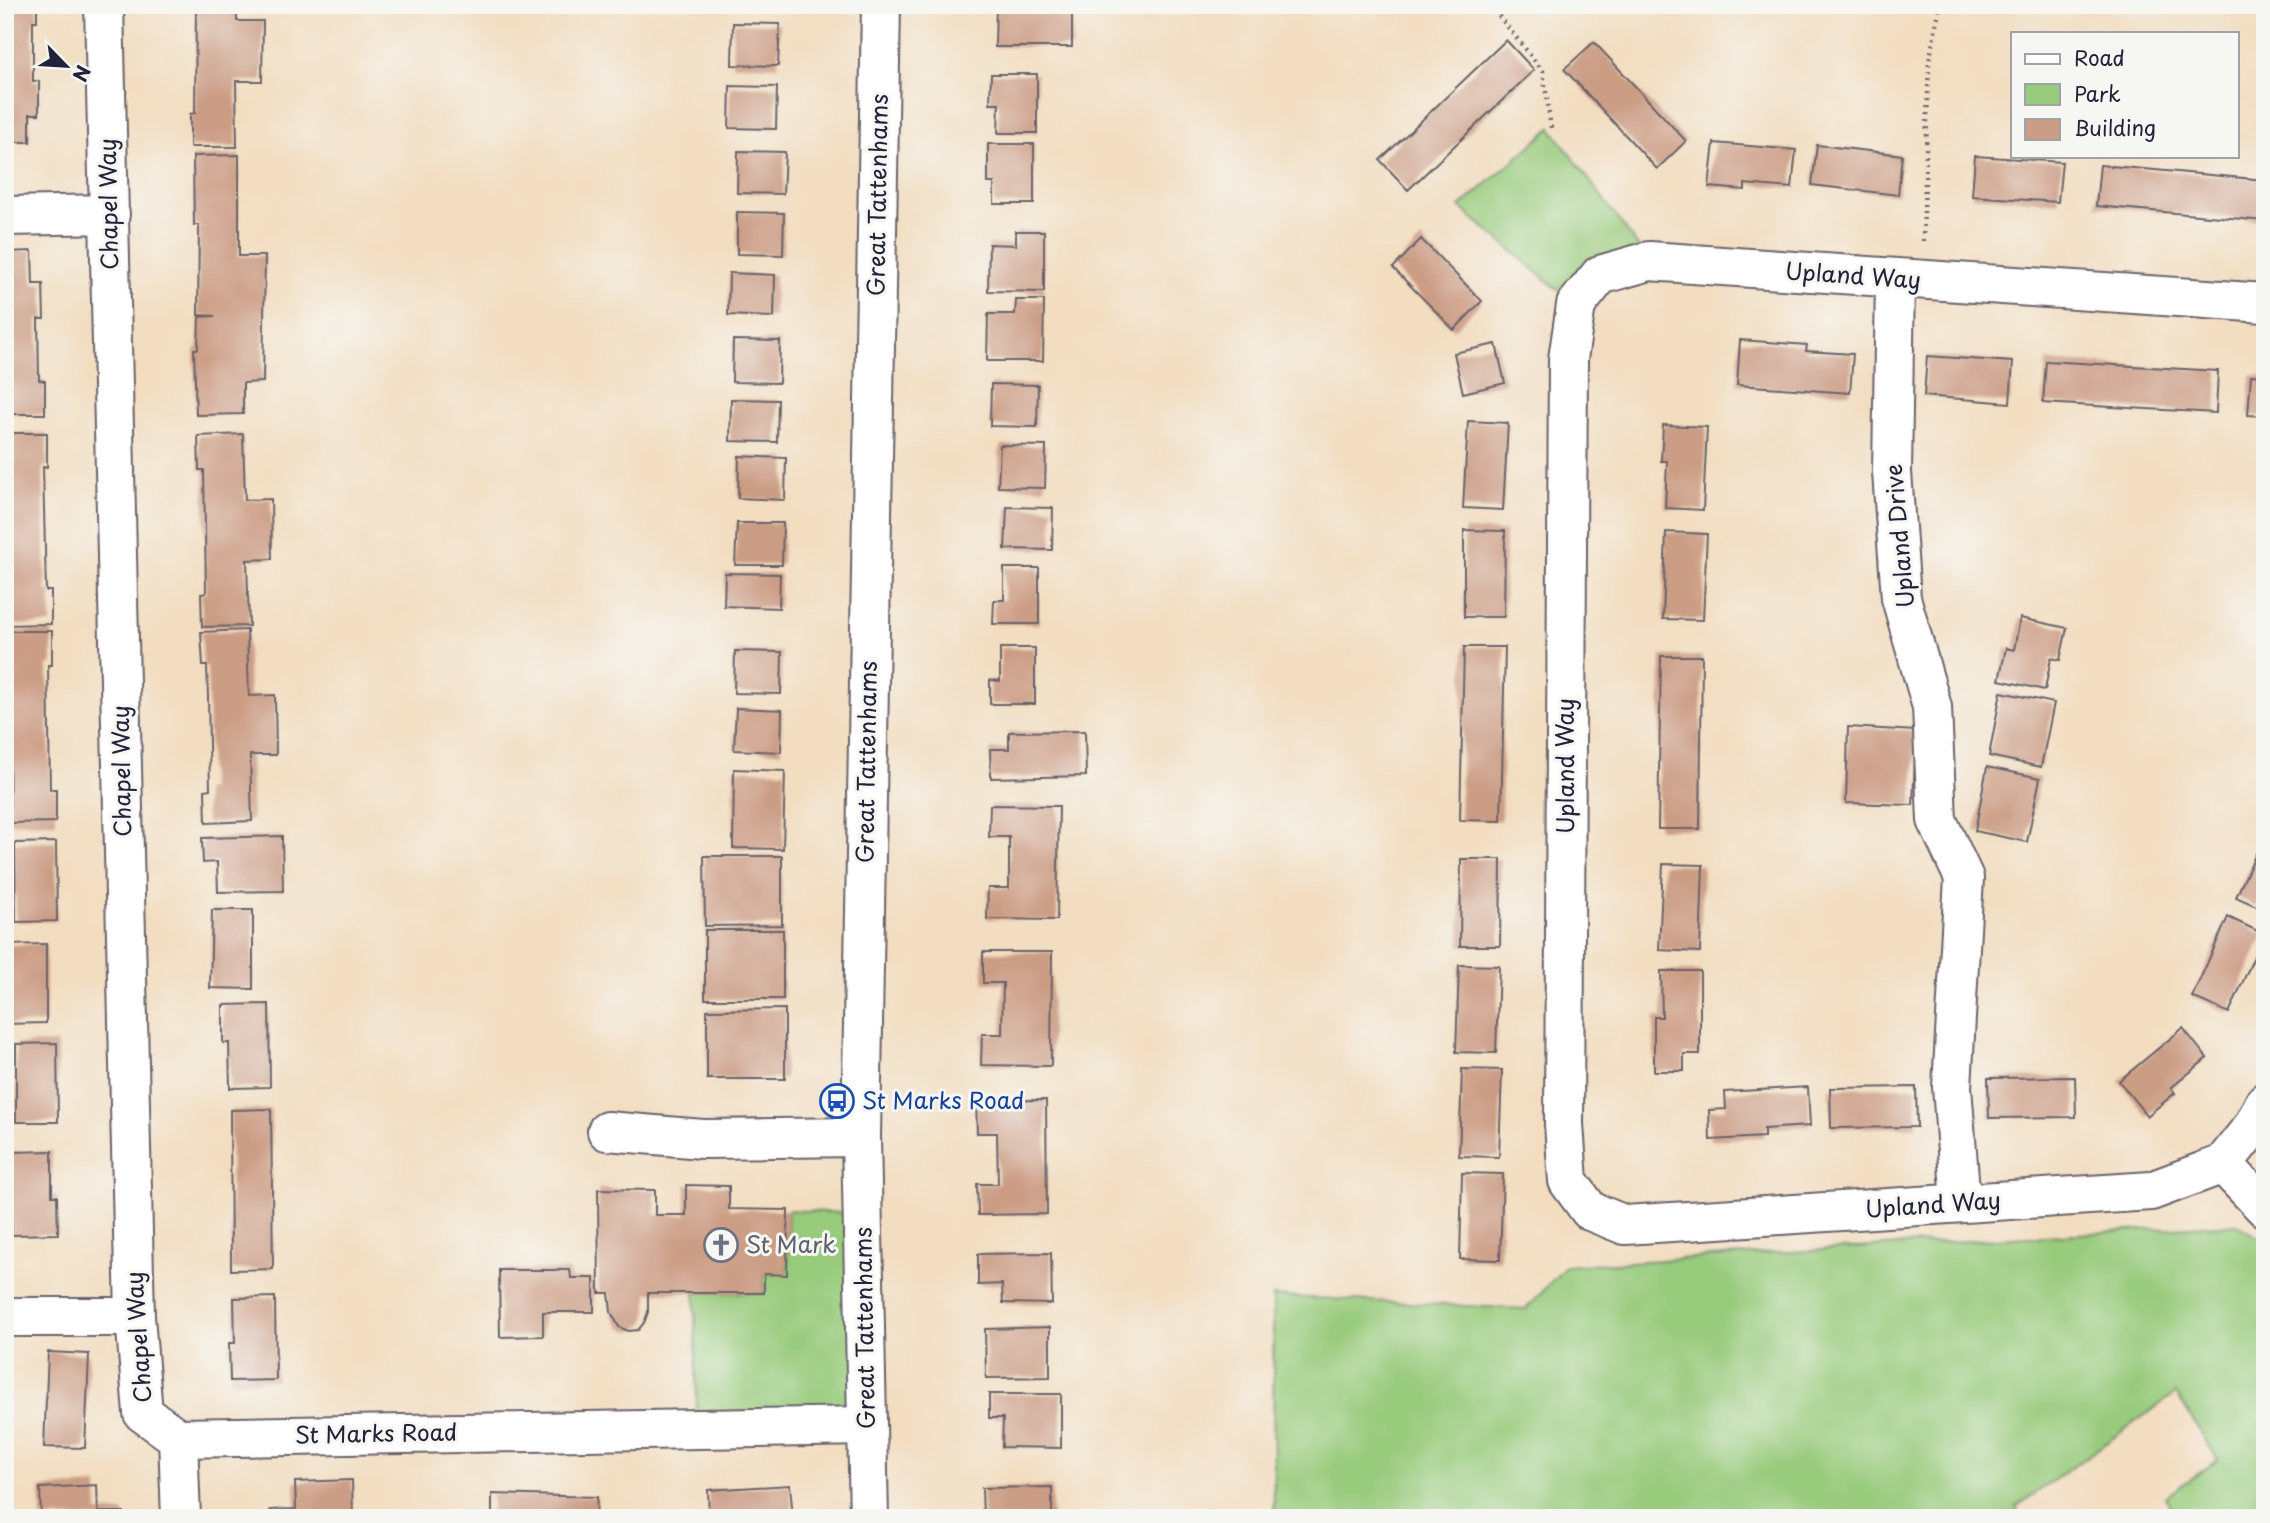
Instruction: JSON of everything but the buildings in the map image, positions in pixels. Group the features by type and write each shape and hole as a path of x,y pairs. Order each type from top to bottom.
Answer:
{"street":[{"name":"Chapel Way","path":"104,5 135,1317 143,1413 178,1438"},
{"name":"Great Tattenhams","path":"869,1518 861,1136 881,5"},
{"path":"5,216 110,214"},
{"name":"Upland Way","path":"2223,1164 2151,1191 1625,1225 1590,1211 1568,1181 1564,1124 1568,359 1576,305 1600,275 1649,261 2265,303"},
{"name":"Upland Drive","path":"1908,280 1892,472 1901,598 1932,707 1937,820 1964,878 1952,1087 1961,1203"},
{"path":"2265,1102 2253,1126 2223,1164 2265,1208"},
{"path":"607,1131 703,1139 861,1136"},
{"path":"5,1317 135,1317"},
{"name":"St Marks Road","path":"178,1438 867,1426"},
{"path":"178,1438 181,1518"}],"path":[{"path":"1490,5 1543,71 1551,128"},
{"path":"1908,280 1929,62 1940,5"}],"green space":[{"path":"1551,128 1649,261 1576,305 1460,207"},
{"path":"788,1210 864,1214 867,1426 697,1429 695,1293 764,1293 764,1274 787,1274"},
{"path":"2237,1224 2265,1242 2265,1518 2179,1518 2165,1497 2218,1460 2176,1393 2016,1507 2022,1518 1274,1518 1273,1296 1526,1309 1566,1266"}],"place":[{"name":"St Marks Road","path":"837,1101"},
{"name":"St Mark","path":"721,1245"}]}
